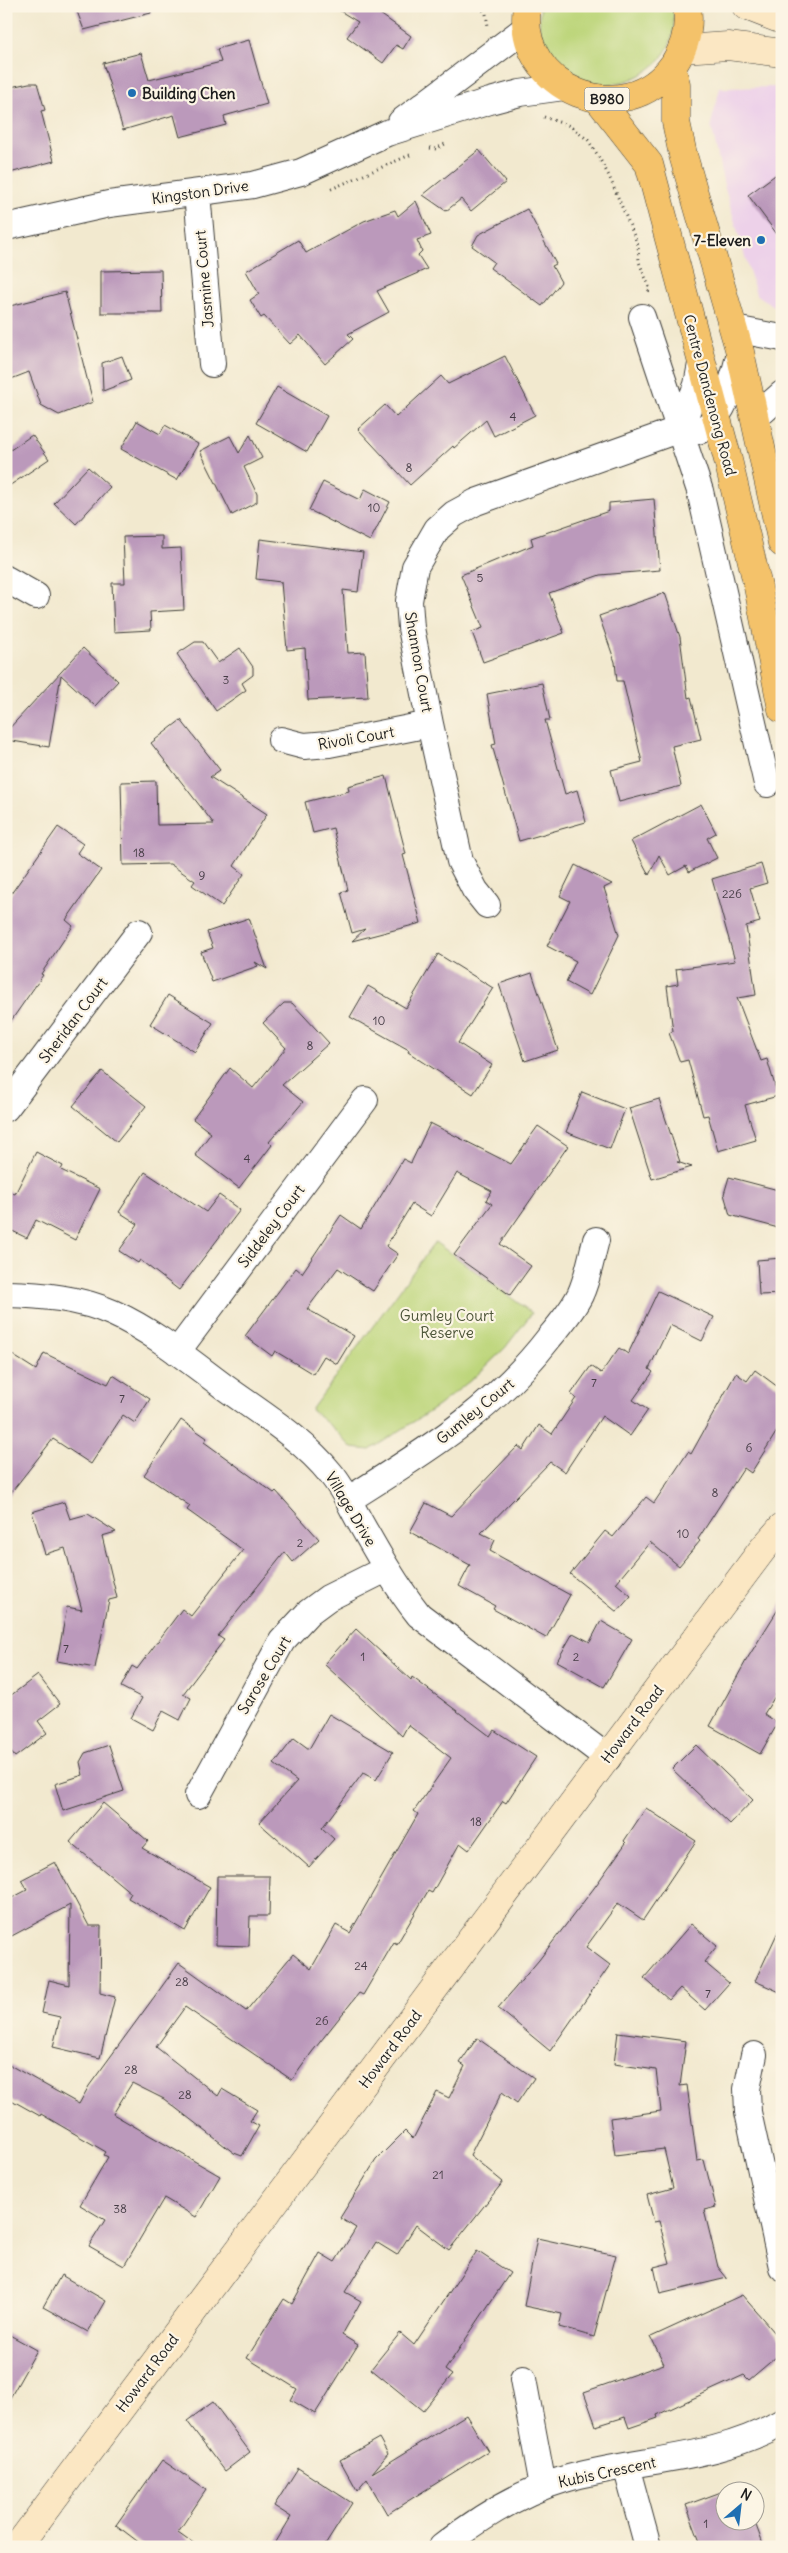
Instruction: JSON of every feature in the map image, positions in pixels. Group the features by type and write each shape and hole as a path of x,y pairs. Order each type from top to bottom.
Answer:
{"main road":[{"path":"687,6 687,30 676,59 676,122 683,155 737,340 782,543"},
{"path":"746,6 782,20"},
{"name":"B980","path":"522,15 530,46 539,62 550,76 564,87 580,95 598,99 614,99 638,93 660,80 676,59"},
{"path":"676,59 728,46 782,52"},
{"name":"Centre Dandenong Road","path":"598,99 649,164 715,418 728,460 758,587 782,709"},
{"name":"Howard Road","path":"762,1550 782,1515"},
{"name":"Howard Road","path":"17,2547 762,1550 782,1527"}],"street":[{"name":"Kingston Drive","path":"387,133 522,15"},
{"name":"Kingston Drive","path":"6,227 109,204 254,184 301,172 387,133 520,93 564,87"},
{"name":"Jasmine Court","path":"197,193 212,364"},
{"path":"642,316 700,491 767,784"},
{"path":"737,340 782,338"},
{"name":"Shannon Court","path":"487,905 475,890 460,860 430,724 412,628 409,601 415,567 437,529 454,514 476,502 680,429 688,433 704,428 715,418 733,386 737,340"},
{"path":"680,429 697,385 702,364"},
{"path":"755,418 782,394"},
{"path":"6,579 36,596"},
{"name":"Rivoli Court","path":"281,740 304,746 329,744 430,724"},
{"name":"Sheridan Court","path":"6,1108 139,932"},
{"name":"Siddeley Court","path":"177,1352 365,1100"},
{"name":"Gumley Court","path":"348,1500 449,1435 494,1400 518,1377 567,1316 580,1295 596,1240"},
{"name":"Village Drive","path":"6,1294 40,1295 82,1302 112,1312 177,1352 301,1443 332,1475 403,1595 434,1628 608,1758"},
{"name":"Sarose Court","path":"198,1795 282,1641 309,1612 328,1598 386,1569"},
{"path":"754,2055 747,2089 748,2112 782,2267"},
{"path":"523,2379 543,2486"},
{"name":"Kubis Crescent","path":"442,2547 464,2530 499,2508 543,2486 626,2466 702,2453 733,2445 782,2422"},
{"path":"626,2466 648,2547"}],"path":[{"path":"540,117 557,120 580,133 591,145 609,176 638,245 639,262 650,289 645,296 642,316"},
{"path":"436,148 453,139"}],"shaded area":[{"name":"7-Eleven","path":"782,87 782,308 777,308 756,294 724,185 711,124 720,88"}],"green space":[{"path":"540,6 672,6 673,33 663,55 646,72 624,82 600,84 576,79 556,65 542,41"},
{"name":"Gumley Court Reserve","path":"435,1242 532,1313 505,1348 476,1376 438,1406 370,1450 352,1448 333,1428 311,1410"}],"building":[{"path":"75,6 150,6 151,13 84,30"},
{"path":"332,6 369,6 411,36 403,49 396,45 383,63 347,37 358,22"},
{"path":"249,40 267,104 224,116 226,125 180,137 174,115 123,130 103,63 141,53 149,80 221,62 217,49"},
{"path":"37,83 45,110 41,111 54,161 6,174 6,88"},
{"path":"479,150 506,182 471,211 461,199 446,211 423,195"},
{"path":"782,170 782,241 748,195"},
{"path":"416,201 431,235 417,240 422,251 418,255 427,269 377,291 389,312 348,334 353,339 325,364 300,335 290,344 264,316 261,318 250,300 259,294 246,271 298,240 306,253 364,221 395,210 398,216"},
{"path":"527,209 556,264 552,266 561,282 542,306 490,268 494,262 472,246 478,235"},
{"path":"161,270 162,313 101,313 101,271"},
{"path":"65,292 93,402 59,415 41,405 29,372 6,381 6,307"},
{"path":"122,356 131,380 103,391 102,363"},
{"path":"505,356 535,415 494,436 486,420 454,448 453,446 410,485 358,429 385,405 396,417 441,376 448,384"},
{"path":"277,387 327,416 307,452 256,423"},
{"path":"137,421 160,434 165,425 198,444 177,480 121,449"},
{"path":"32,435 49,459 6,488 6,453"},
{"path":"250,435 262,458 244,467 257,494 257,502 232,515 200,451 230,436 239,453"},
{"path":"88,467 110,487 76,524 54,503"},
{"path":"323,482 360,500 365,489 390,502 370,541 309,510"},
{"path":"654,499 660,570 600,575 549,593 564,633 483,662 472,632 483,628 461,575 533,545 531,538 609,511 609,503"},
{"path":"162,536 162,549 181,548 184,610 150,612 151,630 114,632 112,583 125,583 123,537"},
{"path":"260,539 363,552 358,592 343,590 348,653 365,652 368,697 308,700 305,648 287,650 281,582 256,579"},
{"path":"665,593 680,637 688,698 691,697 701,739 672,746 681,786 619,802 611,770 642,762 623,681 617,681 615,662 599,616"},
{"path":"195,642 203,642 218,663 240,648 253,667 253,675 242,683 246,690 216,711 177,654"},
{"path":"83,648 118,681 95,706 61,675 49,747 6,740 6,732"},
{"path":"542,683 550,720 545,720 565,794 577,790 586,822 519,841 492,745 496,744 487,694"},
{"path":"181,720 220,770 210,777 267,814 234,866 244,874 222,906 192,885 195,881 170,864 123,865 121,782 156,781 157,825 214,824 151,743"},
{"path":"386,776 406,854 403,855 421,923 352,941 365,929 352,933 341,892 348,890 333,828 313,833 305,802 349,791 348,786"},
{"path":"701,804 716,833 707,838 717,858 689,872 686,866 670,875 659,855 649,875 631,841"},
{"path":"58,827 83,844 77,853 101,870 66,920 73,926 41,974 43,975 6,1028 6,901"},
{"path":"761,864 767,883 750,888 760,922 746,926 756,995 737,998 761,1061 767,1059 778,1096 745,1105 756,1140 718,1151 708,1115 703,1116 688,1060 680,1062 669,1033 673,1031 667,986 678,984 676,969 735,961 712,879"},
{"path":"575,865 612,884 604,888 619,935 590,995 566,982 576,961 547,946 570,901 560,896"},
{"path":"249,918 267,969 255,962 258,966 212,982 201,952 213,948 207,932"},
{"path":"438,954 493,988 458,1043 492,1065 473,1094 408,1052 409,1050 350,1017 368,986 406,1008"},
{"path":"532,973 558,1050 525,1061 499,984"},
{"path":"168,995 213,1023 195,1052 150,1024"},
{"path":"284,1003 292,1003 329,1043 282,1085 303,1102 269,1142 272,1145 239,1188 195,1155 211,1133 193,1119 230,1068 253,1088 286,1048 263,1023"},
{"path":"102,1071 146,1106 117,1142 73,1106"},
{"path":"582,1092 625,1109 610,1149 566,1132"},
{"path":"659,1099 680,1162 677,1162 692,1167 652,1179 629,1108"},
{"path":"430,1123 511,1164 538,1126 568,1146 500,1244 531,1266 510,1295 454,1255 492,1204 486,1200 492,1191 457,1173 431,1216 412,1204 386,1246 398,1254 373,1291 338,1268 307,1309 354,1336 337,1364 324,1356 313,1374 275,1351 272,1356 245,1336 296,1268 302,1273 341,1215 361,1229 403,1159 411,1163"},
{"path":"36,1152 63,1166 61,1170 100,1189 75,1240 36,1220 27,1238 6,1228 6,1190 15,1194"},
{"path":"145,1172 206,1212 219,1195 240,1210 179,1290 140,1260 138,1263 119,1251 138,1224 119,1212"},
{"path":"729,1177 782,1191 782,1229 730,1215 724,1194"},
{"path":"782,1258 782,1294 759,1295 757,1260"},
{"path":"658,1291 714,1317 702,1341 670,1325 649,1369 653,1372 633,1400 648,1410 630,1436 602,1416 565,1472 550,1462 481,1533 495,1540 490,1551 570,1595 546,1638 493,1609 495,1606 459,1586 470,1565 410,1532 426,1503 451,1516 518,1446 523,1450 539,1425 552,1434 576,1398 571,1394 591,1366 601,1373 619,1348 628,1354"},
{"path":"6,1351 36,1370 44,1353 108,1384 113,1375 150,1399 135,1423 123,1415 91,1464 53,1439 6,1499"},
{"path":"755,1370 782,1390 782,1423 751,1473 744,1468 698,1539 700,1541 679,1566 650,1542 616,1583 631,1596 617,1612 570,1574 605,1531 613,1537 646,1497 654,1503 688,1452 691,1454 736,1373 747,1381"},
{"path":"181,1420 207,1438 204,1442 274,1493 276,1491 319,1539 293,1562 285,1552 218,1636 224,1640 183,1694 191,1698 180,1720 163,1711 153,1730 131,1718 142,1698 121,1687 132,1666 137,1669 182,1609 191,1616 243,1550 187,1510 190,1506 144,1475"},
{"path":"64,1502 70,1519 88,1514 116,1532 102,1536 117,1598 109,1600 95,1668 57,1661 67,1607 82,1610 65,1548 45,1554 32,1512"},
{"path":"782,1603 782,1685 764,1714 778,1723 760,1754 710,1726 747,1659"},
{"path":"601,1621 632,1639 604,1687 557,1661 573,1633 590,1642"},
{"path":"356,1629 411,1680 412,1677 490,1736 494,1730 536,1757 506,1803 503,1801 469,1850 460,1843 432,1893 428,1891 397,1944 394,1942 363,1995 359,1993 292,2080 185,2007 156,2047 218,2096 222,2089 257,2110 250,2121 259,2126 242,2156 234,2153 164,2099 132,2083 113,2114 220,2176 196,2217 164,2198 124,2266 89,2246 105,2220 80,2205 108,2157 104,2155 106,2152 41,2114 40,2116 6,2097 6,2063 79,2104 89,2086 179,1963 246,2011 293,1954 311,1969 336,1925 350,1933 418,1814 414,1811 451,1758 408,1725 402,1736 324,1664"},
{"path":"38,1675 60,1704 38,1721 47,1733 15,1757 6,1746 6,1699"},
{"path":"329,1714 393,1752 376,1780 363,1773 322,1828 334,1839 309,1867 259,1823 297,1781 274,1764 294,1738 309,1749"},
{"path":"109,1745 124,1791 63,1811 55,1784 83,1775 80,1762 85,1753"},
{"path":"696,1745 753,1800 730,1824 672,1769"},
{"path":"103,1803 148,1841 142,1848 210,1887 185,1931 128,1898 131,1893 70,1842"},
{"path":"646,1808 696,1841 643,1920 618,1903 586,1947 610,1965 550,2051 498,2008 539,1960 594,1888 626,1843 624,1841"},
{"path":"55,1862 89,1926 101,1926 100,1993 115,1997 100,2058 53,2047 60,2017 42,2013 49,1980 69,1985 70,1905 6,1939 6,1901 27,1890 21,1880"},
{"path":"217,1876 270,1876 269,1916 250,1916 249,1946 216,1945"},
{"path":"782,1923 782,1993 755,1981"},
{"path":"691,1924 717,1946 704,1962 729,1983 705,2010 680,1988 669,2000 644,1978"},
{"path":"618,2032 686,2041 680,2086 687,2085 697,2161 704,2160 716,2207 704,2210 718,2267 727,2278 660,2294 654,2267 670,2263 659,2221 654,2222 647,2195 673,2188 664,2149 615,2155 610,2118 661,2111 656,2070 614,2064"},
{"path":"477,2038 534,2078 517,2103 502,2092 470,2155 503,2182 449,2250 416,2225 397,2255 376,2242 345,2292 361,2301 342,2335 358,2345 315,2414 291,2400 297,2389 247,2358 284,2299 292,2304 320,2253 335,2262 356,2228 340,2218 376,2160 405,2131 413,2139 437,2092 449,2098 465,2066 460,2063"},
{"path":"537,2238 616,2255 594,2337 559,2327 562,2314 524,2306"},
{"path":"477,2251 510,2273 445,2370 452,2375 423,2411 371,2369 400,2333 414,2345"},
{"path":"61,2275 106,2301 88,2332 43,2307"},
{"path":"742,2295 782,2341 782,2352 749,2380 744,2375 657,2415 658,2418 629,2428 625,2417 596,2426 584,2392 664,2364 651,2337"},
{"path":"6,2333 37,2350 6,2405"},
{"path":"213,2402 250,2452 225,2471 187,2421"},
{"path":"466,2415 488,2451 387,2514 367,2479 357,2491 340,2460 379,2438 388,2454 372,2473"},
{"path":"162,2460 206,2490 178,2532 199,2547 145,2547 116,2525"},
{"path":"298,2468 352,2503 324,2547 273,2547 291,2517 274,2506"},
{"path":"716,2494 716,2530 758,2530 764,2547 702,2547 686,2505"}],"place":[{"name":"Building Chen","path":"132,93"},
{"name":"7-Eleven","path":"761,240"}]}
